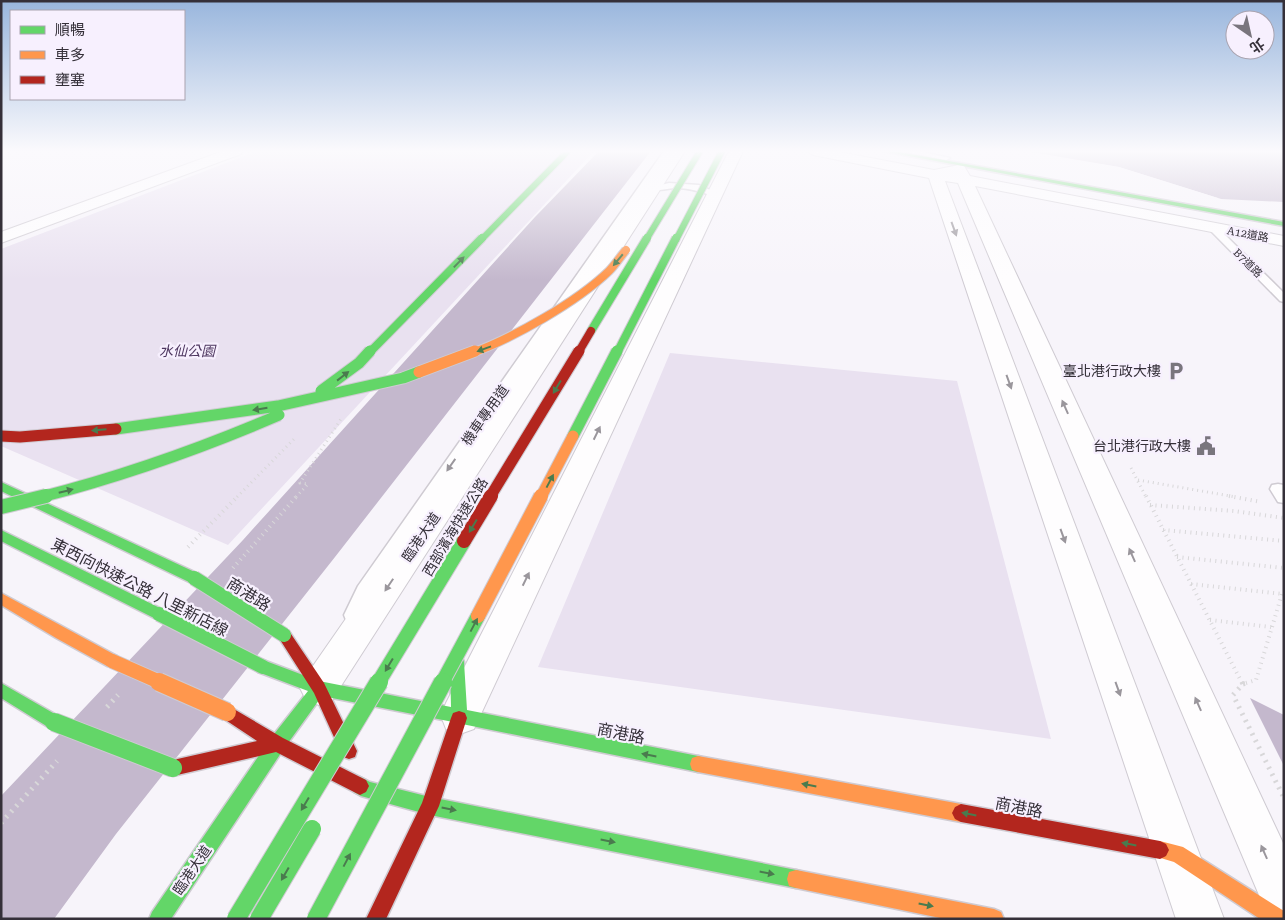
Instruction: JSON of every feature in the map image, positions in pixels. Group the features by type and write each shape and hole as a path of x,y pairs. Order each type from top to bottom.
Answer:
{"main road":[{"path":"1,507 97,484 167,462 234,436 284,413 316,395 359,363 526,194"},
{"path":"1,436 20,437 144,426 278,406 403,378 496,344 565,304 609,271 637,238 669,194"},
{"name":"西部濱海快速公路","path":"236,919 674,194"},
{"path":"512,484 680,194"},
{"path":"493,563 696,194"},
{"path":"316,919 499,577 698,194"},
{"path":"1126,194 1284,222"},
{"name":"商港路","path":"1,486 194,578 284,635 319,688 459,718 1177,853 1278,919"},
{"name":"東西向快速公路 八里新店線","path":"1,535 263,668 319,688"},
{"path":"1,598 61,634 112,661 227,712 277,744 365,794 994,919"},
{"path":"376,919 430,806 459,718 456,630"},
{"path":"319,688 357,769 365,794"},
{"name":"臨港大道","path":"159,919 277,744 319,688"},
{"path":"1,690 54,722 172,768 277,744"},
{"path":"378,715 392,690"},
{"path":"338,784 358,750"},
{"path":"259,919 318,818"}],"street":[{"path":"1,238 120,194"},
{"name":"臨港大道","path":"319,688 649,194"},
{"path":"459,718 715,194"},
{"path":"960,194 1200,919"},
{"path":"962,194 1284,897"},
{"path":"1064,194 1208,220"},
{"name":"A12道路","path":"1208,220 1284,229"},
{"name":"A12道路","path":"1208,220 1284,241"}],"lane":[{"name":"機車專用道","path":"319,688 364,591 638,194"},
{"path":"1134,194 1284,222"},
{"name":"B7道路","path":"1208,220 1284,299"}],"path":[{"path":"228,573 308,484 300,482 344,416"},
{"path":"179,571 185,550 302,431"},
{"path":"1131,468 1243,684"},
{"path":"1138,480 1266,503"},
{"path":"1150,505 1234,511 1284,518"},
{"path":"1164,530 1284,541"},
{"path":"1177,557 1284,568"},
{"path":"1191,584 1283,594 1271,627 1256,680 1243,684 1233,695 1283,796"},
{"path":"1210,620 1271,627"},
{"path":"101,713 121,691"},
{"path":"1,823 61,757"}],"green space":[{"name":"水仙公園","path":"145,194 554,194 228,545 1,446 1,249"},
{"path":"670,353 957,381 1051,739 538,667"}],"shaded area":[{"path":"557,194 618,194 335,557 116,834 54,919 1,919 1,796 243,540"},
{"path":"1205,194 1284,194 1284,202 1221,199"},
{"path":"1250,698 1284,715 1284,766"}],"pier":[{"path":"1198,194 1205,194 1221,199"}],"traffic: fast":[{"path":"321,391 359,363 526,194"},
{"path":"591,331 674,194"},
{"path":"573,436 700,194"},
{"path":"1120,194 1284,224"},
{"path":"116,429 278,406 403,378 419,372"},
{"path":"1,507 37,499 142,468 245,430 279,415"},
{"path":"1,486 194,578"},
{"path":"1,535 159,614"},
{"path":"236,919 464,541"},
{"path":"194,578 284,635"},
{"path":"159,614 263,667"},
{"path":"316,919 478,616"},
{"path":"457,662 459,718"},
{"path":"263,667 319,688"},
{"path":"319,688 698,764"},
{"path":"159,919 277,744 319,688"},
{"path":"1,690 54,722"},
{"path":"54,722 173,768"},
{"path":"360,786 367,790 430,806 796,879"},
{"path":"259,919 312,829"}],"traffic: slow":[{"path":"419,372 496,344 565,304 609,271 626,250"},
{"path":"478,616 573,436"},
{"path":"1,598 61,634 112,661"},
{"path":"112,661 227,712"},
{"path":"698,764 961,813"},
{"path":"1160,850 1177,853 1278,919"},
{"path":"796,879 994,919"}],"traffic: jam":[{"path":"464,541 591,331"},
{"path":"1,436 20,437 116,429"},
{"path":"284,635 319,688 349,751"},
{"path":"227,712 277,744"},
{"path":"376,919 430,806 459,718"},
{"path":"173,768 277,744 360,786"},
{"path":"961,813 1160,850"}],"place":[{"name":"臺北港行政大樓","path":"1176,371"},
{"name":"台北港行政大樓","path":"1206,446"}]}
